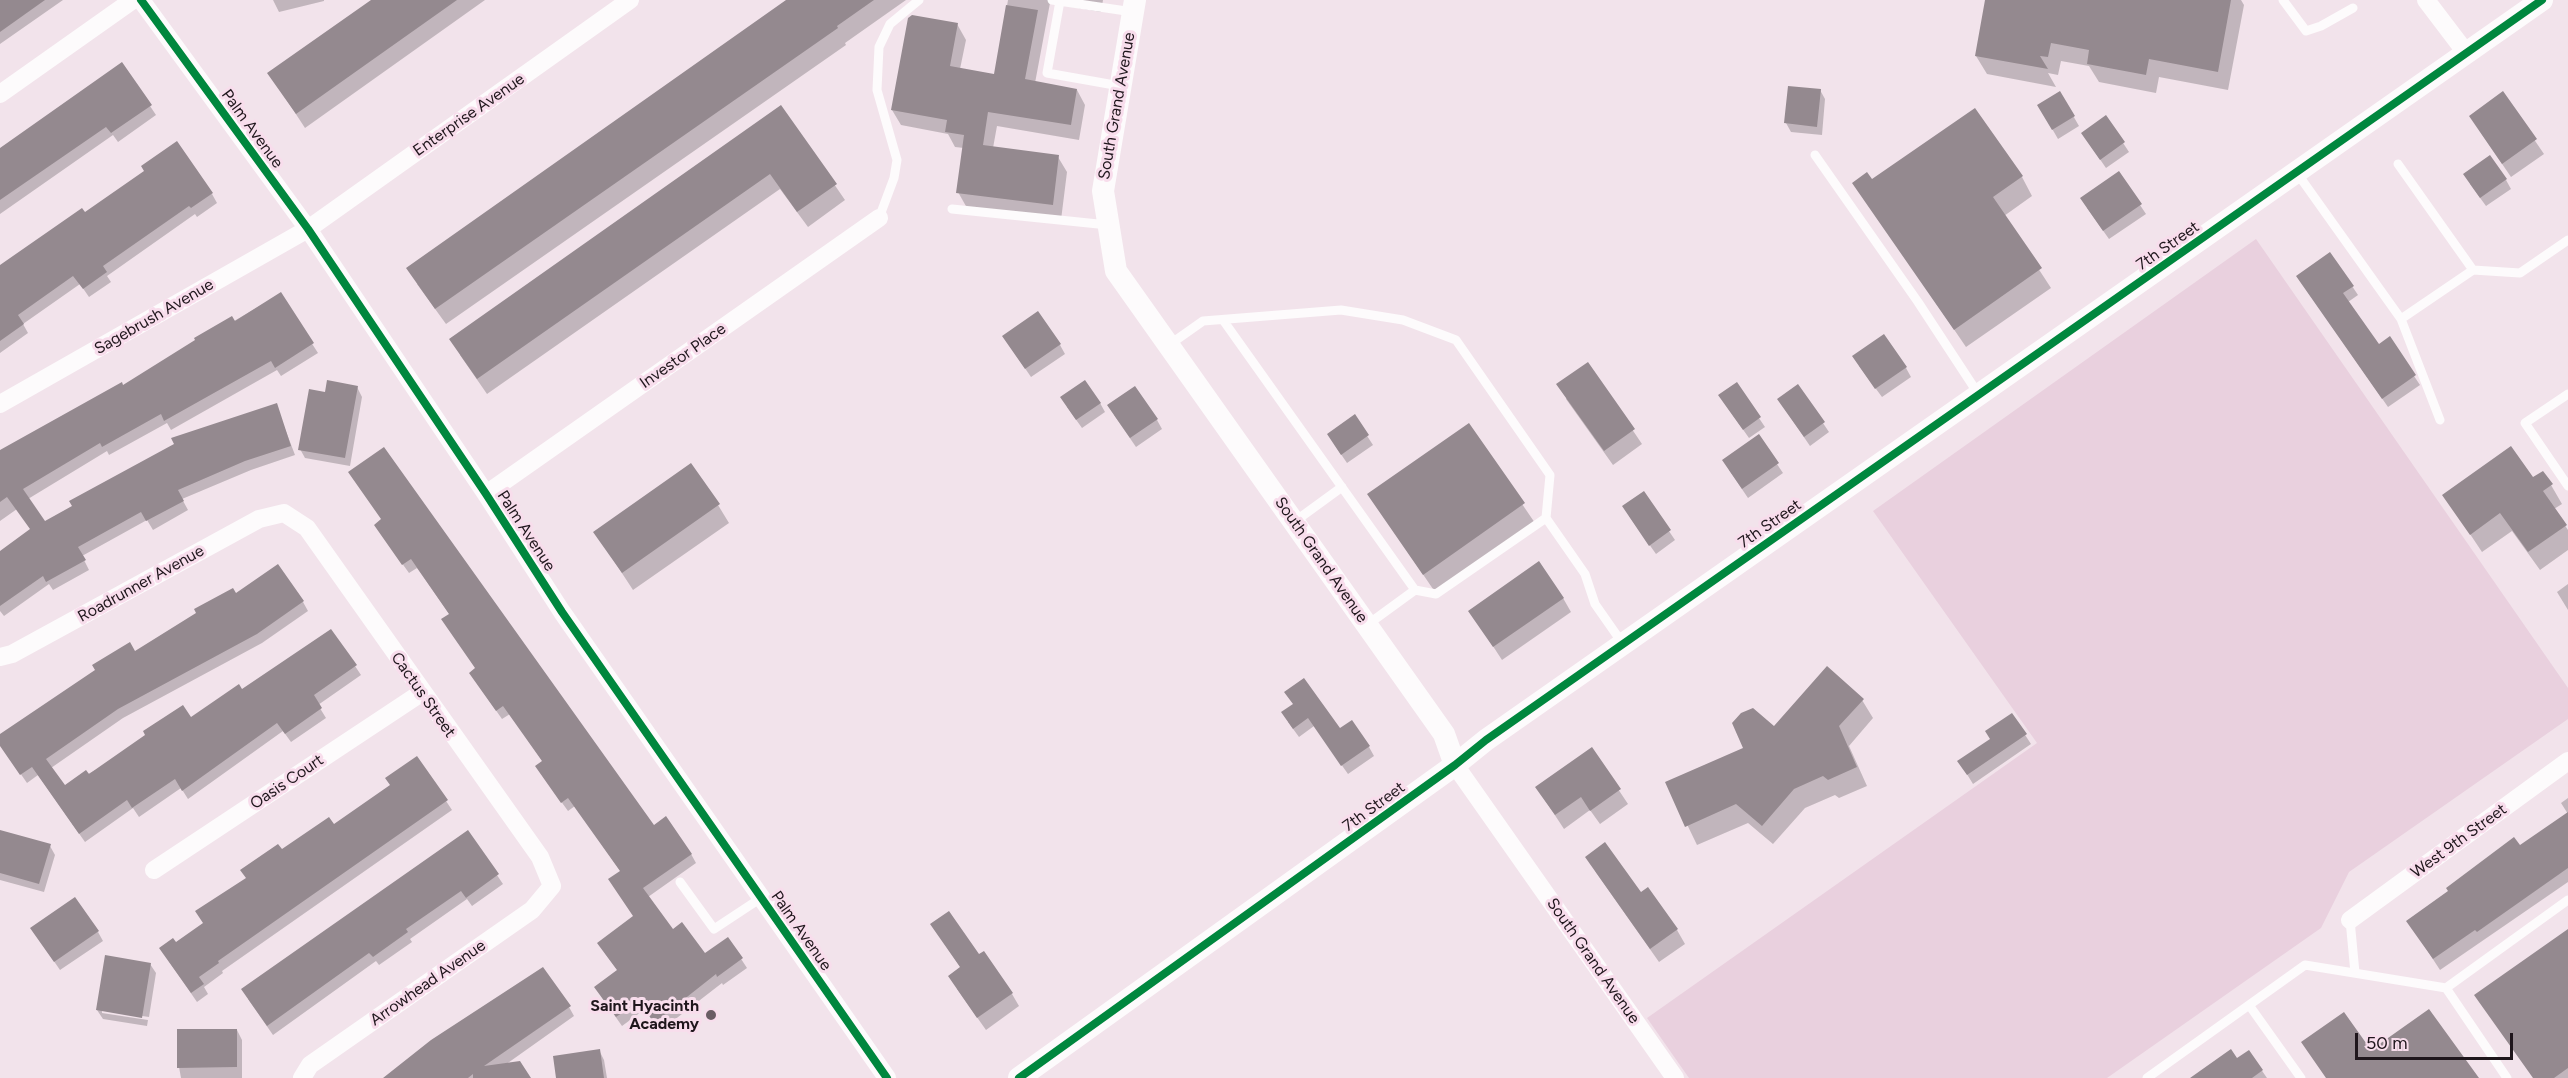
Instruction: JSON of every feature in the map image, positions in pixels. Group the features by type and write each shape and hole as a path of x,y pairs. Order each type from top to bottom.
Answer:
{"street":[{"path":"0,94 133,0"},
{"name":"Palm Avenue","path":"141,0 308,229 486,494 562,612 887,1078"},
{"name":"Enterprise Avenue","path":"308,229 630,0"},
{"path":"2426,0 2467,54"},
{"name":"7th Street","path":"1018,1078 1455,765 1486,740 2542,0"},
{"name":"South Grand Avenue","path":"1134,6 1103,191 1116,271 1444,734 1455,765 1675,1078"},
{"name":"Investor Place","path":"486,494 879,218"},
{"name":"Sagebrush Avenue","path":"0,404 308,229"},
{"name":"Roadrunner Avenue","path":"0,657 12,654 259,519 284,513"},
{"name":"Cactus Street","path":"284,513 307,528 421,693 540,857 552,886"},
{"name":"Oasis Court","path":"154,870 421,693"},
{"name":"West 9th Street","path":"2350,920 2568,761"},
{"name":"Arrowhead Avenue","path":"302,1078 310,1065 532,910 552,886"}],"lane":[{"path":"879,218 894,178 897,160 877,90 879,47 890,24 919,0"},
{"path":"2283,0 2306,31 2321,27 2353,8"},
{"path":"1120,86 1047,73 1056,1 1134,6"},
{"path":"1815,155 1918,302 1979,395"},
{"path":"2398,164 2472,270"},
{"path":"2296,173 2401,319 2440,420"},
{"path":"952,209 1088,225 1108,225"},
{"path":"2401,319 2472,270 2520,273 2568,240"},
{"path":"1169,345 1203,321 1341,310 1403,320 1456,340 1550,475 1546,518 1585,574 1595,604 1623,644"},
{"path":"1223,320 1415,590 1436,594 1546,518"},
{"path":"2568,394 2525,423 2568,486"},
{"path":"1294,522 1342,487"},
{"path":"1367,625 1415,590"},
{"path":"680,882 714,929 761,898"},
{"path":"2147,1078 2305,965 2446,988 2568,900"},
{"path":"2350,920 2355,973"},
{"path":"2446,988 2506,1078"},
{"path":"2249,1005 2301,1078"}],"shaded area":[{"path":"2256,239 2568,688 2568,719 2349,872 2321,928 2107,1078 1689,1078 1647,1018 2037,743 1873,511"}],"building":[{"path":"0,0 45,0 0,32"},
{"path":"371,0 457,0 296,114 267,73"},
{"path":"786,0 874,0 837,26 838,28 435,309 406,268"},
{"path":"1985,0 2231,0 2218,72 2149,59 2146,75 2087,64 2089,50 2051,43 2048,57 2040,56 2048,69 1975,56"},
{"path":"1006,5 1038,10 1025,79 1077,89 1071,125 988,112 983,145 1059,155 1053,205 956,193 964,135 945,132 947,120 891,110 908,18 912,15 958,23 950,66 994,74"},
{"path":"122,62 152,105 111,133 106,127 0,200 0,148"},
{"path":"1788,86 1821,89 1817,127 1784,123"},
{"path":"2060,91 2075,116 2052,130 2037,105"},
{"path":"2503,91 2537,139 2502,164 2469,116"},
{"path":"781,105 837,184 797,212 770,174 477,379 449,339"},
{"path":"1975,108 2023,176 1993,197 2042,268 1954,330 1852,183 1867,172 1872,179"},
{"path":"2106,115 2125,142 2100,160 2081,133"},
{"path":"177,141 213,193 191,208 189,206 103,266 107,272 83,289 73,276 18,315 24,324 0,341 0,265 82,208 85,212 144,171 141,166"},
{"path":"2490,155 2507,179 2480,198 2463,174"},
{"path":"2119,171 2142,204 2103,231 2080,198"},
{"path":"2330,252 2354,286 2343,293 2379,344 2390,336 2416,375 2382,399 2296,276"},
{"path":"281,292 314,343 275,368 271,361 164,421 161,414 102,447 100,443 23,489 45,521 72,506 69,501 174,444 171,438 277,403 291,446 245,461 178,490 184,501 146,521 141,512 78,547 86,560 46,582 43,576 0,606 0,551 30,529 7,497 0,502 0,450 122,382 123,385 195,340 194,338 232,316 235,321"},
{"path":"1038,311 1061,344 1025,369 1002,336"},
{"path":"1884,334 1907,367 1875,389 1852,356"},
{"path":"1588,362 1635,429 1604,451 1556,384"},
{"path":"327,380 358,386 345,458 298,450 309,389 325,392"},
{"path":"1085,380 1101,403 1076,420 1060,397"},
{"path":"1737,382 1761,417 1743,430 1718,395"},
{"path":"1798,384 1825,422 1804,437 1777,399"},
{"path":"1135,386 1158,419 1130,438 1107,405"},
{"path":"1355,414 1369,435 1341,455 1327,434"},
{"path":"1469,423 1525,503 1423,575 1367,494"},
{"path":"1759,434 1779,463 1742,489 1722,460"},
{"path":"2511,446 2533,477 2543,471 2553,484 2543,491 2567,525 2528,552 2500,513 2470,535 2442,495"},
{"path":"384,447 654,825 666,816 692,854 643,888 673,929 682,922 705,953 728,937 743,958 717,977 716,974 654,1023 639,1001 616,1017 594,987 617,970 597,943 633,916 608,879 620,871 568,798 561,803 535,766 542,761 503,706 496,711 469,673 475,668 441,619 449,614 411,559 402,565 374,525 381,519 348,472"},
{"path":"691,463 720,504 622,573 593,532"},
{"path":"1644,491 1671,530 1649,546 1622,506"},
{"path":"1539,561 1564,598 1493,647 1468,611"},
{"path":"278,564 304,601 257,634 118,709 46,759 65,785 86,770 89,774 145,735 143,731 183,705 191,717 239,684 242,689 331,629 357,665 314,695 322,708 285,734 277,723 182,791 175,779 132,808 127,800 79,834 32,767 20,775 0,746 0,734 95,670 92,665 130,642 135,651 196,613 194,609 233,588 236,593"},
{"path":"1827,666 1864,699 1839,726 1857,767 1828,780 1823,776 1794,789 1762,826 1736,804 1685,827 1665,782 1743,748 1732,723 1741,713 1753,708 1774,726"},
{"path":"1304,678 1340,728 1352,720 1370,746 1341,766 1308,718 1293,729 1281,712 1293,704 1284,692"},
{"path":"2012,713 2027,734 1967,775 1957,761 1990,739 1985,731"},
{"path":"1592,747 1621,789 1590,811 1581,797 1555,815 1535,787"},
{"path":"417,756 448,800 218,961 219,963 199,977 204,984 191,993 159,948 173,938 176,942 203,923 195,911 246,878 240,870 278,844 282,849 329,817 334,824 390,785 385,778"},
{"path":"2568,812 2568,868 2477,932 2475,930 2433,959 2406,921 2448,891 2446,888 2514,837 2520,845"},
{"path":"0,830 51,844 39,884 0,873"},
{"path":"468,830 499,874 466,898 461,891 406,929 408,932 373,957 369,953 267,1026 241,989"},
{"path":"1605,842 1641,892 1648,887 1678,929 1650,949 1585,857"},
{"path":"75,897 99,931 54,962 30,928"},
{"path":"949,911 979,954 984,951 1013,993 977,1018 948,976 960,967 930,924"},
{"path":"2568,929 2568,1068 2554,1078 2533,1078 2474,995"},
{"path":"105,955 151,963 142,1018 96,1010"},
{"path":"543,967 571,1006 484,1066 520,1061 531,1078 473,1078 473,1074 468,1078 383,1078 431,1040"},
{"path":"2429,1009 2479,1078 2326,1078 2301,1042 2344,1012 2371,1050"},
{"path":"177,1029 237,1029 237,1067 177,1068"},
{"path":"600,1049 604,1078 556,1078 553,1056"},
{"path":"2231,1049 2237,1058 2249,1050 2263,1070 2252,1078 2190,1078"}],"cycle path":[{"path":"141,0 308,229 486,494 562,612 887,1078"},
{"path":"1019,1078 1455,765 1486,740 2542,0"}],"place":[{"name":"Saint Hyacinth Academy","path":"711,1015"}]}
